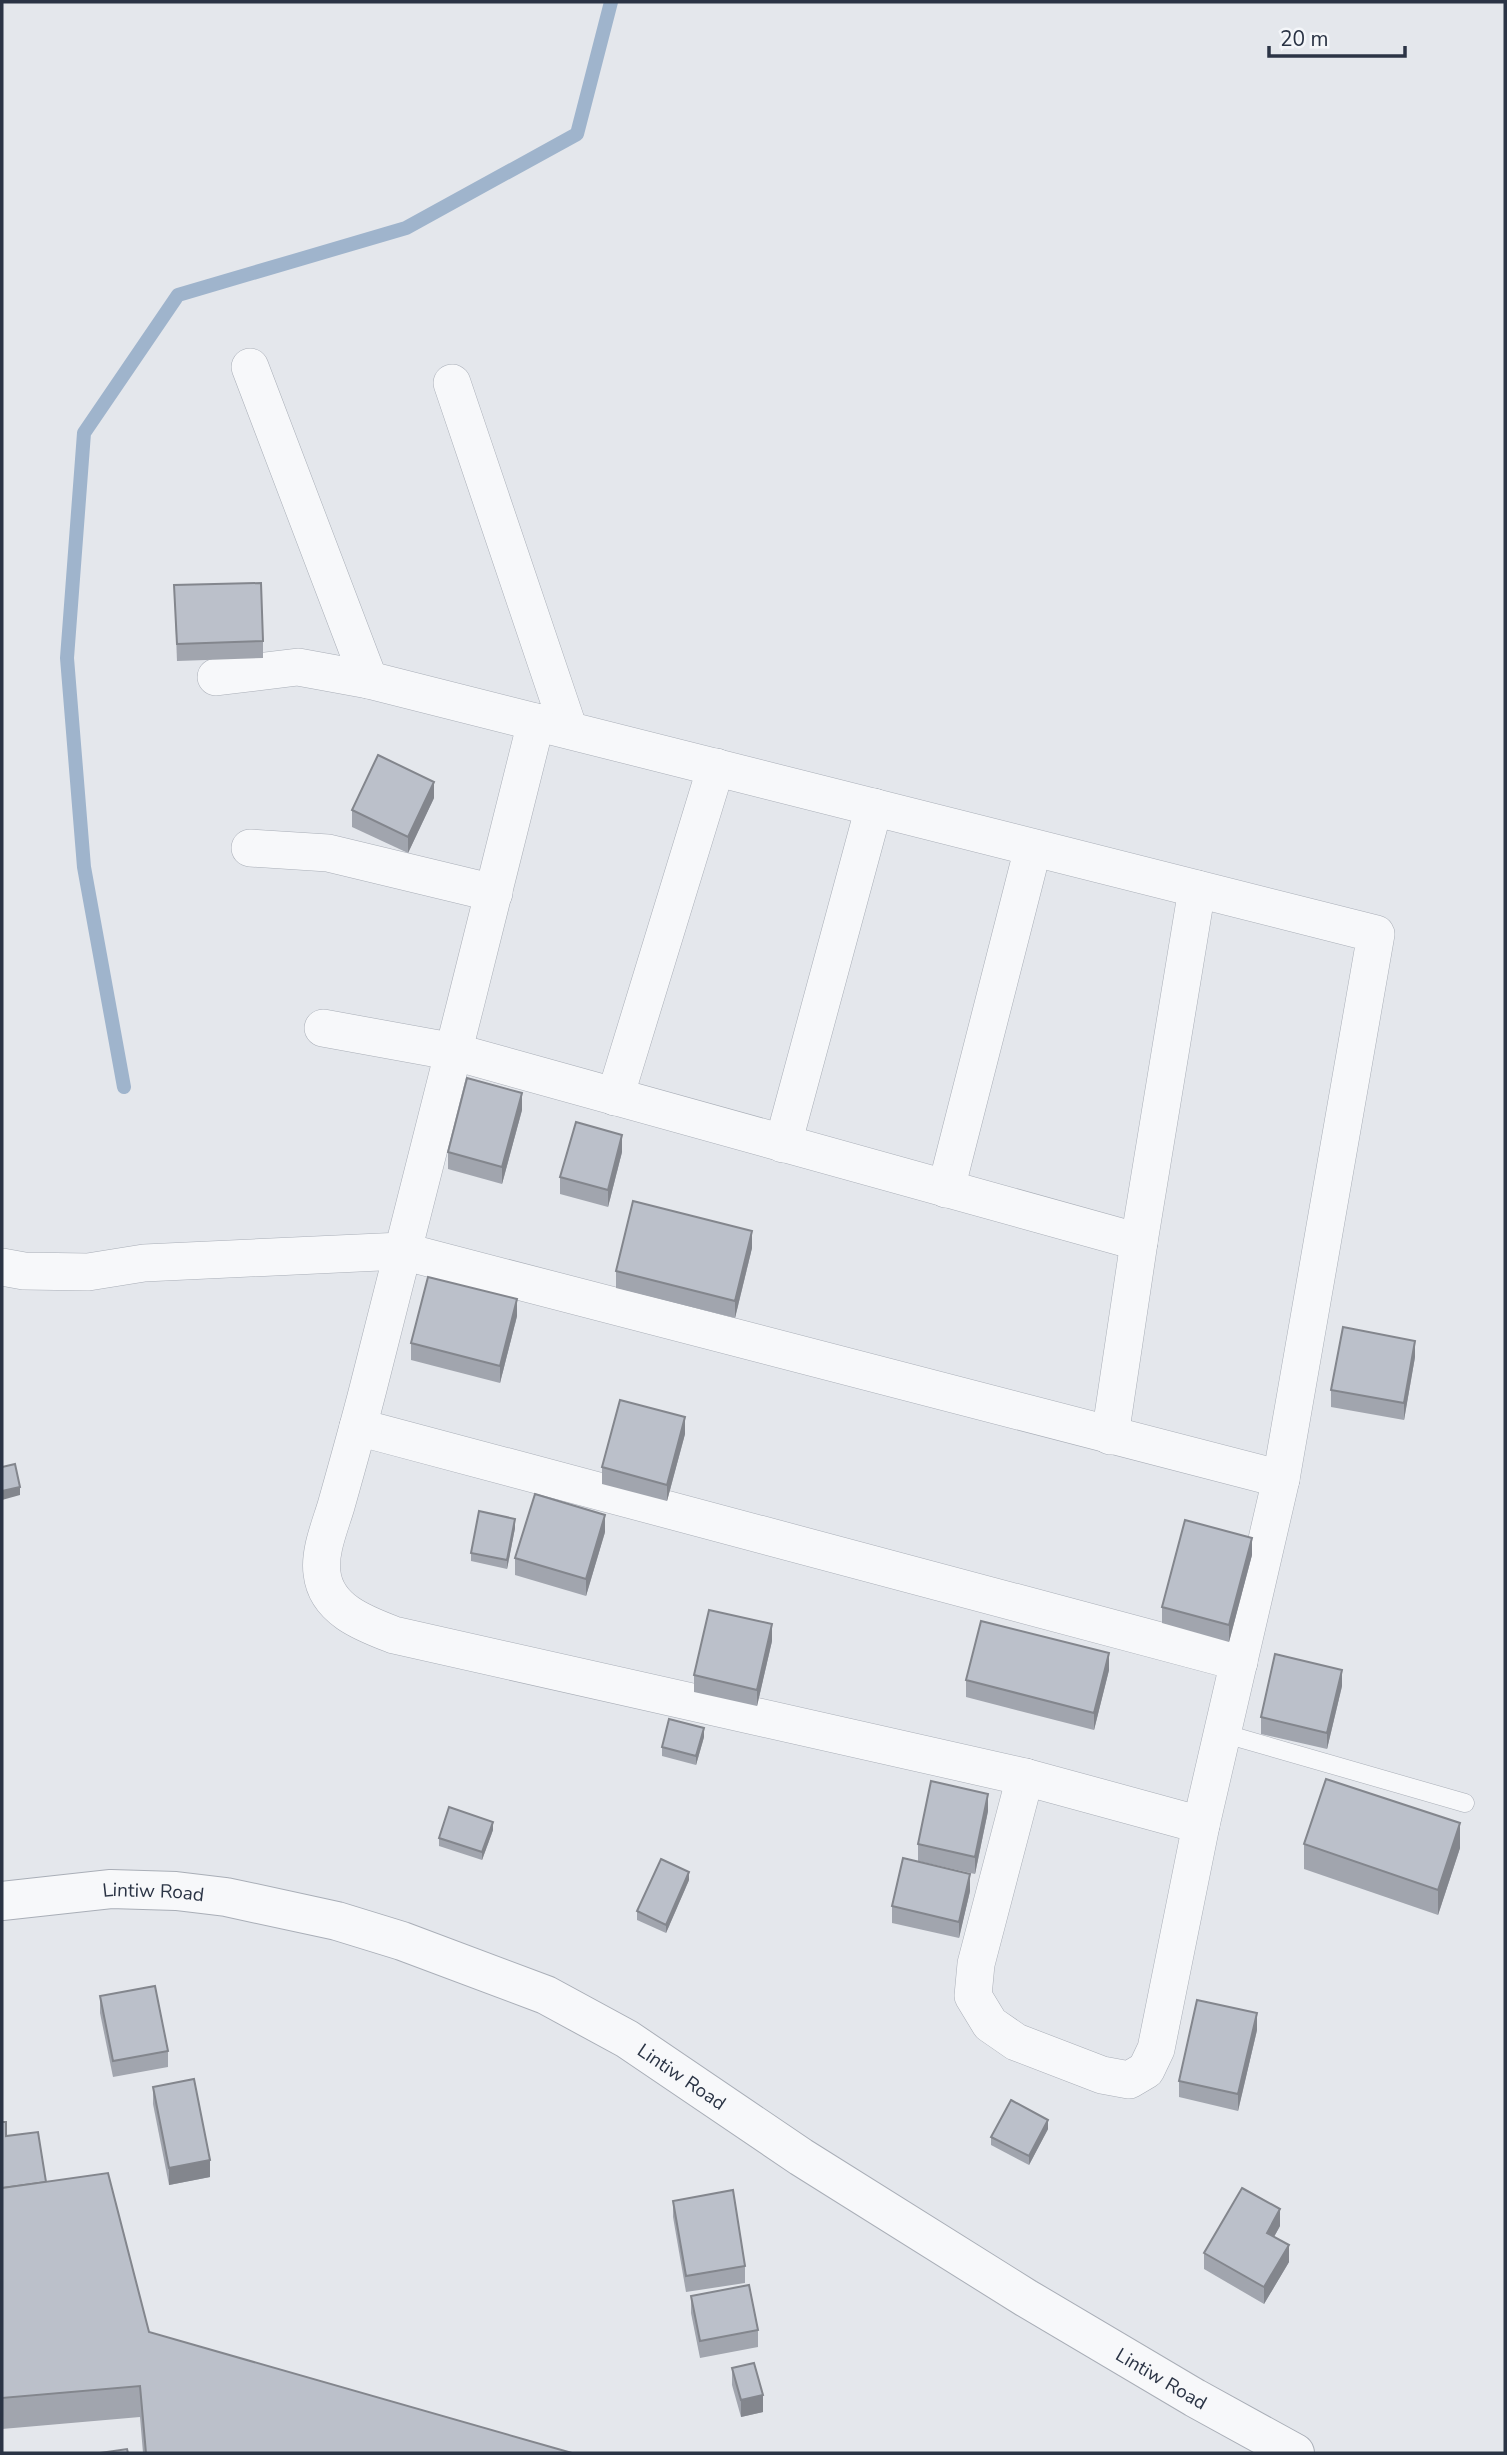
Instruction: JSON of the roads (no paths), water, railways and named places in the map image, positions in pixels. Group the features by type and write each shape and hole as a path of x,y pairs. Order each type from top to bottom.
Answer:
{"street":[{"path":"250,367 369,680"},
{"path":"452,383 552,726 495,893 358,1427 326,1541 322,1573 327,1590 337,1605 353,1617 394,1635 1025,1777 1201,1825"},
{"path":"216,677 298,667 369,680 1376,934 1281,1479 1201,1825 1156,2049 1146,2070 1129,2080 1102,2075 1016,2042 990,2024 974,1996 976,1964 1025,1777"},
{"path":"615,1097 716,767"},
{"path":"783,1144 874,807"},
{"path":"250,848 328,853 495,893"},
{"path":"946,1189 1033,848"},
{"path":"1110,1436 1197,889"},
{"path":"323,1028 455,1052 1139,1242"},
{"path":"2,1267 24,1271 88,1272 144,1263 402,1251 1281,1479"},
{"path":"358,1427 1239,1662"},
{"name":"Lintiw Road","path":"2,1901 111,1889 176,1891 226,1897 337,1921 402,1941 546,1996 627,2039 800,2157 1026,2298 1195,2398 1295,2453"}],"lane":[{"path":"1222,1733 1465,1803"}],"waterway":[{"path":"124,1087 84,867 67,658 84,433 178,295 406,228 577,134 611,2"}]}
